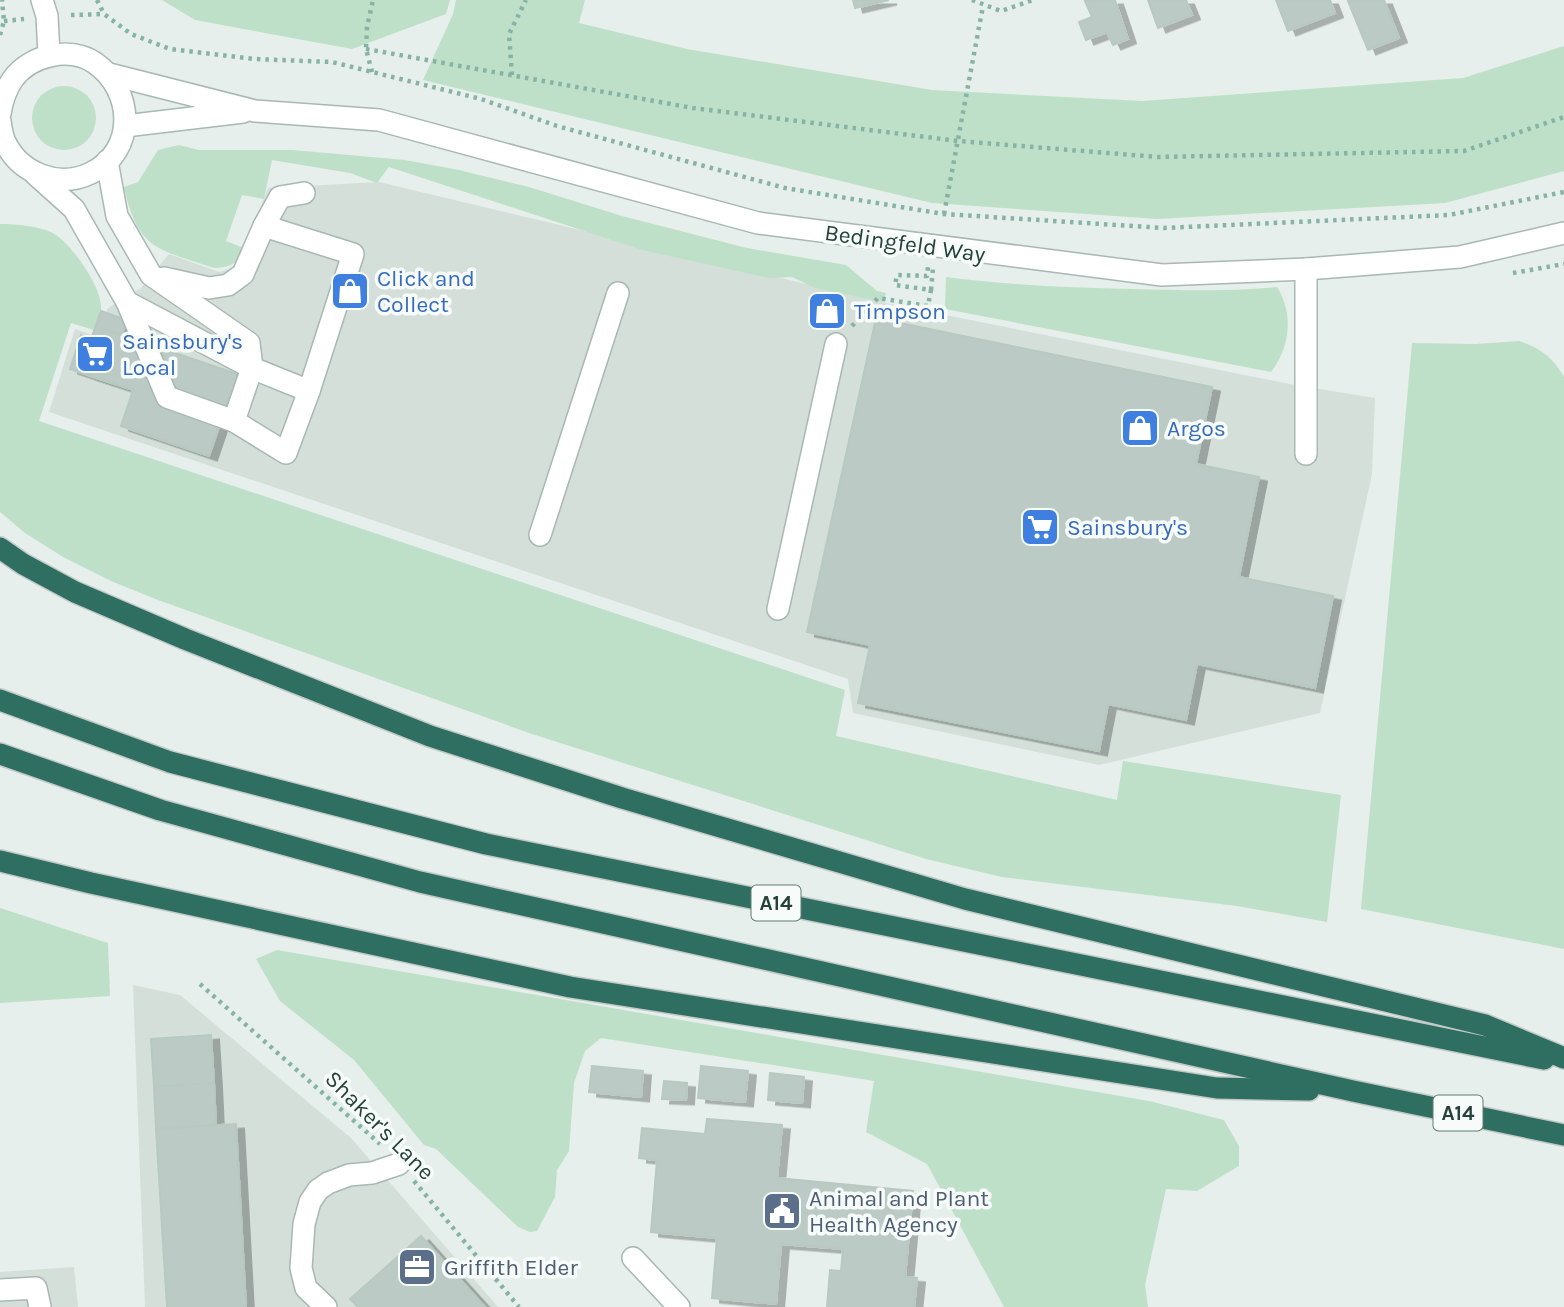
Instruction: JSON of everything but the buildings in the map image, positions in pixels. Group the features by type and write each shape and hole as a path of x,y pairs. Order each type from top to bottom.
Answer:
{"highway":[{"path":"0,548 23,564 75,592 211,649 456,744 622,798 965,899 1485,1025 1564,1060"},
{"name":"A14","path":"0,700 170,762 486,844 1564,1060"},
{"name":"A14","path":"0,754 160,810 420,882 1353,1091 1564,1135"},
{"path":"0,861 570,987 1217,1088 1353,1091"}],"street":[{"path":"1,102 14,77 29,64 49,55 47,16 42,0"},
{"name":"Bedingfeld Way","path":"49,55 71,55 92,61 109,74 256,111 379,120 758,223 1162,275 1306,269 1460,257 1564,233"},
{"path":"0,121 8,160 52,179 72,179 91,173 107,161 119,145 125,126 125,108 109,74"},
{"name":"Bedingfeld Way","path":"125,126 256,111"},
{"path":"107,161 117,216 151,275 249,343 251,368 233,421"},
{"path":"33,172 74,209 127,302 167,397 233,421 286,453 354,254 264,226"},
{"path":"151,275 209,288 228,285 243,274 280,197 304,193"},
{"path":"1306,269 1306,454"},
{"path":"540,535 618,293"},
{"path":"127,302 251,368 309,391"},
{"path":"778,609 836,344"},
{"path":"326,1307 306,1287 301,1268 304,1224 310,1202 318,1190 328,1183 349,1175 372,1173 399,1164"},
{"path":"633,1258 679,1307"},
{"path":"0,1290 36,1287 40,1307"}],"path":[{"path":"0,35 4,21 2,0"},
{"path":"97,0 104,13 131,34 170,49 254,59 332,62 481,99 557,126 785,188 944,214 1164,229 1449,215 1564,192"},
{"path":"372,72 366,49 373,0"},
{"path":"512,75 509,34 526,0"},
{"path":"972,0 1001,11 1033,0"},
{"path":"944,214 983,6"},
{"path":"366,49 693,108 958,141 1158,158 1464,151 1564,117"},
{"path":"836,344 878,299 929,306 931,290 930,267 927,276 897,275 895,285 931,290"},
{"name":"Shaker's Lane","path":"200,984 363,1127 399,1164 519,1307"}],"shaded area":[{"path":"379,182 890,304 1295,385 1375,398 1372,474 1320,713 1099,765 853,713 848,679 49,412 75,329 93,335 108,308 141,288 169,254 219,272 230,269 239,263 268,188"},
{"path":"133,985 180,995 351,1138 498,1307 145,1307"},
{"path":"74,1267 78,1307 0,1307 0,1272"}],"green space":[{"path":"162,0 450,0 446,14 352,49 195,20"},
{"path":"456,0 585,0 579,23 687,49 932,90 1142,101 1463,78 1564,46 1564,171 1445,203 1157,219 932,203 423,80 453,14"},
{"path":"64,86 82,92 90,100 96,118 90,136 82,144 64,150 46,144 38,136 32,118 38,100 46,92"},
{"path":"179,145 199,150 293,150 405,160 459,170 747,248 846,265 877,291 886,293 883,302 815,288 792,277 769,278 642,250 389,167 377,183 350,173 272,160 264,199 242,195 226,241 246,249 233,264 214,268 165,251 144,236 136,224 124,187 138,182 158,150"},
{"path":"0,224 41,229 60,238 84,267 100,300 101,309 94,330 71,323 39,421 845,690 836,736 1117,800 1123,761 1341,795 1327,922 1237,906 1002,877 926,859 532,734 158,600 63,557 25,533 0,512"},
{"path":"946,277 1086,288 1241,290 1277,287 1286,308 1288,330 1282,352 1271,372 945,309"},
{"path":"1519,341 1545,354 1556,364 1564,377 1564,949 1361,909 1412,343 1476,344"},
{"path":"0,908 108,943 110,996 0,1003"},
{"path":"277,950 1149,1101 1224,1120 1239,1146 1239,1166 1197,1191 1166,1189 1145,1285 1148,1307 1004,1307 927,1164 866,1132 874,1081 601,1038 585,1051 574,1083 569,1151 557,1170 555,1197 537,1231 530,1232 518,1227 436,1149 424,1145 354,1060 280,1001 256,959"}],"place":[{"name":"Click and Collect","path":"350,291"},
{"name":"Timpson","path":"827,311"},
{"name":"Sainsbury's Local","path":"95,354"},
{"name":"Argos","path":"1140,428"},
{"name":"Sainsbury's","path":"1040,527"},
{"name":"Animal and Plant Health Agency","path":"782,1211"},
{"name":"Griffith Elder","path":"417,1267"}]}
